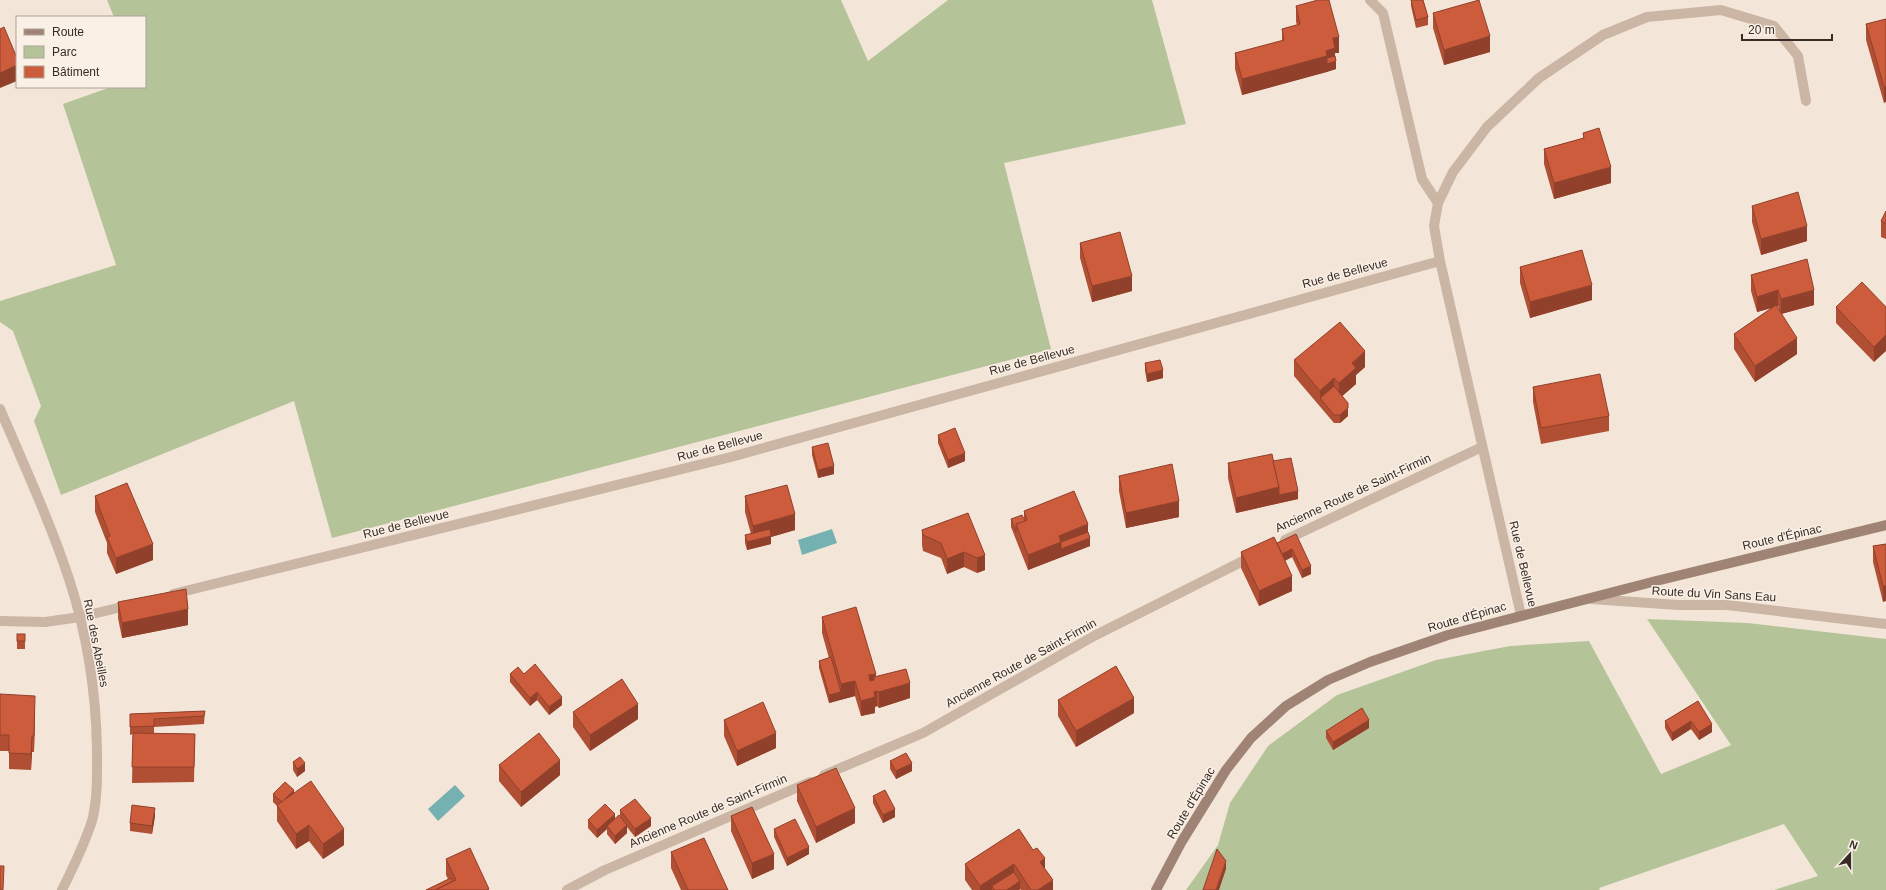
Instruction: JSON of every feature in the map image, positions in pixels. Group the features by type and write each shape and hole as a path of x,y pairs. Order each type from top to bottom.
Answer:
{"main road":[{"name":"Route d'Épinac","path":"1156,890 1182,841 1226,770 1251,738 1286,706 1328,680 1370,662 1448,635 1587,598 1886,525"}],"street":[{"path":"1370,0 1382,13 1422,179 1438,203"},
{"name":"Rue de Bellevue","path":"1521,615 1440,260 1434,226 1438,203 1453,172 1487,127 1539,78 1603,35 1647,17 1721,10 1774,26 1798,56 1806,101"},
{"name":"Rue de Bellevue","path":"165,596 731,457 1440,260"},
{"name":"Rue des Abeilles","path":"0,409 36,494 70,582 80,617 96,718 97,778 92,820 77,861 62,890"},
{"name":"Ancienne Route de Saint-Firmin","path":"1274,545 1482,447"},
{"name":"Ancienne Route de Saint-Firmin","path":"567,890 605,870 923,733 1094,636 1260,552"},
{"name":"Route du Vin Sans Eau","path":"1587,598 1678,605 1727,605 1886,624"},
{"path":"0,621 45,622 80,617 142,602"}],"green space":[{"path":"107,0 841,0 868,61 948,0 1152,0 1186,124 1004,163 1051,349 332,538 294,401 61,495 34,421 41,406 13,331 0,322 0,301 116,265 63,104 108,88 146,88 146,16 114,16"},
{"path":"1647,619 1748,623 1886,639 1886,890 1774,890 1818,876 1784,824 1599,888 1600,890 1186,890 1218,845 1230,803 1268,746 1337,695 1436,660 1510,646 1589,641 1661,774 1731,745"}],"water":[{"path":"832,529 837,543 802,555 798,540"},
{"path":"455,785 465,796 438,821 428,809"}],"building":[{"path":"1318,0 1329,0 1339,37 1333,38 1335,48 1326,51 1327,56 1242,79 1235,53 1284,40 1282,29 1300,24 1296,6"},
{"path":"1411,0 1423,0 1428,17 1416,20"},
{"path":"1479,0 1490,36 1444,50 1433,13"},
{"path":"1886,19 1886,87 1884,87 1866,24"},
{"path":"4,27 16,56 16,65 0,73 0,29"},
{"path":"1335,56 1336,61 1327,64 1327,58"},
{"path":"1599,128 1611,167 1554,183 1544,149 1584,138 1583,133"},
{"path":"1798,192 1807,226 1761,239 1752,206"},
{"path":"1886,211 1886,224 1881,221"},
{"path":"1120,232 1132,276 1092,286 1080,243"},
{"path":"1582,250 1592,285 1530,302 1520,267"},
{"path":"1807,259 1814,290 1781,299 1778,290 1757,297 1751,275"},
{"path":"1862,282 1886,307 1886,335 1874,347 1836,307"},
{"path":"1776,305 1797,338 1755,366 1734,334"},
{"path":"1340,322 1365,351 1352,363 1356,368 1339,383 1334,378 1320,391 1294,360"},
{"path":"1160,360 1163,370 1147,374 1145,363"},
{"path":"1600,374 1609,416 1541,428 1533,387"},
{"path":"1334,386 1348,403 1348,408 1340,415 1334,415 1320,398"},
{"path":"955,428 965,453 948,460 938,435"},
{"path":"828,443 834,466 818,470 812,447"},
{"path":"1272,454 1279,487 1236,498 1228,463"},
{"path":"1291,458 1298,491 1279,495 1279,487 1273,461"},
{"path":"1172,464 1179,501 1126,513 1119,476"},
{"path":"127,483 153,544 116,558 107,537 110,536 95,496"},
{"path":"787,485 795,514 753,526 745,496"},
{"path":"1074,491 1088,524 1059,536 1061,542 1028,555 1016,524 1027,520 1024,511"},
{"path":"968,513 985,555 977,558 964,552 947,559 941,543 923,535 922,530"},
{"path":"1022,515 1025,521 1016,524 1016,532 1011,519"},
{"path":"770,529 771,536 747,542 745,535"},
{"path":"1088,532 1090,538 1061,549 1061,542"},
{"path":"1296,534 1311,566 1302,570 1292,549 1282,554 1277,543"},
{"path":"1274,537 1292,576 1259,591 1241,552"},
{"path":"1886,544 1886,586 1883,586 1873,546"},
{"path":"186,589 188,609 122,623 118,602"},
{"path":"856,607 876,674 869,675 870,681 874,680 874,677 906,669 910,683 879,692 874,692 875,697 861,701 855,681 841,684 822,617"},
{"path":"17,634 25,634 25,641 17,641"},
{"path":"831,657 841,692 829,695 819,661"},
{"path":"535,664 562,697 549,707 537,692 530,698 510,674 518,667 524,674"},
{"path":"1116,666 1134,698 1076,731 1058,700"},
{"path":"622,679 638,704 590,735 573,712"},
{"path":"0,694 35,696 34,736 32,736 31,754 9,753 9,735 0,735"},
{"path":"1698,701 1712,724 1699,732 1691,721 1672,733 1665,721"},
{"path":"763,702 776,733 737,751 724,720"},
{"path":"1362,708 1369,720 1333,742 1326,731"},
{"path":"205,711 204,716 154,719 154,726 130,727 130,714"},
{"path":"133,733 195,734 194,767 132,767"},
{"path":"539,733 560,760 521,792 499,765"},
{"path":"906,753 912,763 896,771 890,761"},
{"path":"300,757 305,763 297,769 293,762"},
{"path":"836,768 855,808 816,827 797,785"},
{"path":"311,781 344,829 323,844 309,825 296,834 277,805"},
{"path":"285,782 294,790 282,802 273,794"},
{"path":"885,790 895,809 883,815 873,796"},
{"path":"635,799 651,818 635,829 620,810"},
{"path":"605,804 615,814 597,830 588,820"},
{"path":"132,805 155,808 152,826 130,823"},
{"path":"752,807 774,854 752,863 731,816"},
{"path":"619,815 627,825 615,836 607,826"},
{"path":"795,819 809,847 787,858 774,829"},
{"path":"1019,829 1033,850 1037,848 1045,858 1040,862 1053,880 1038,890 1031,890 1014,864 980,886 965,864"},
{"path":"704,838 728,890 688,890 671,852"},
{"path":"470,848 489,889 435,890 456,880 446,859"},
{"path":"1217,849 1226,861 1216,890 1203,890"},
{"path":"0,866 4,866 3,890 0,890"},
{"path":"1014,872 1020,881 1007,890 994,890 992,886"},
{"path":"451,878 453,881 435,890 426,890"}]}
